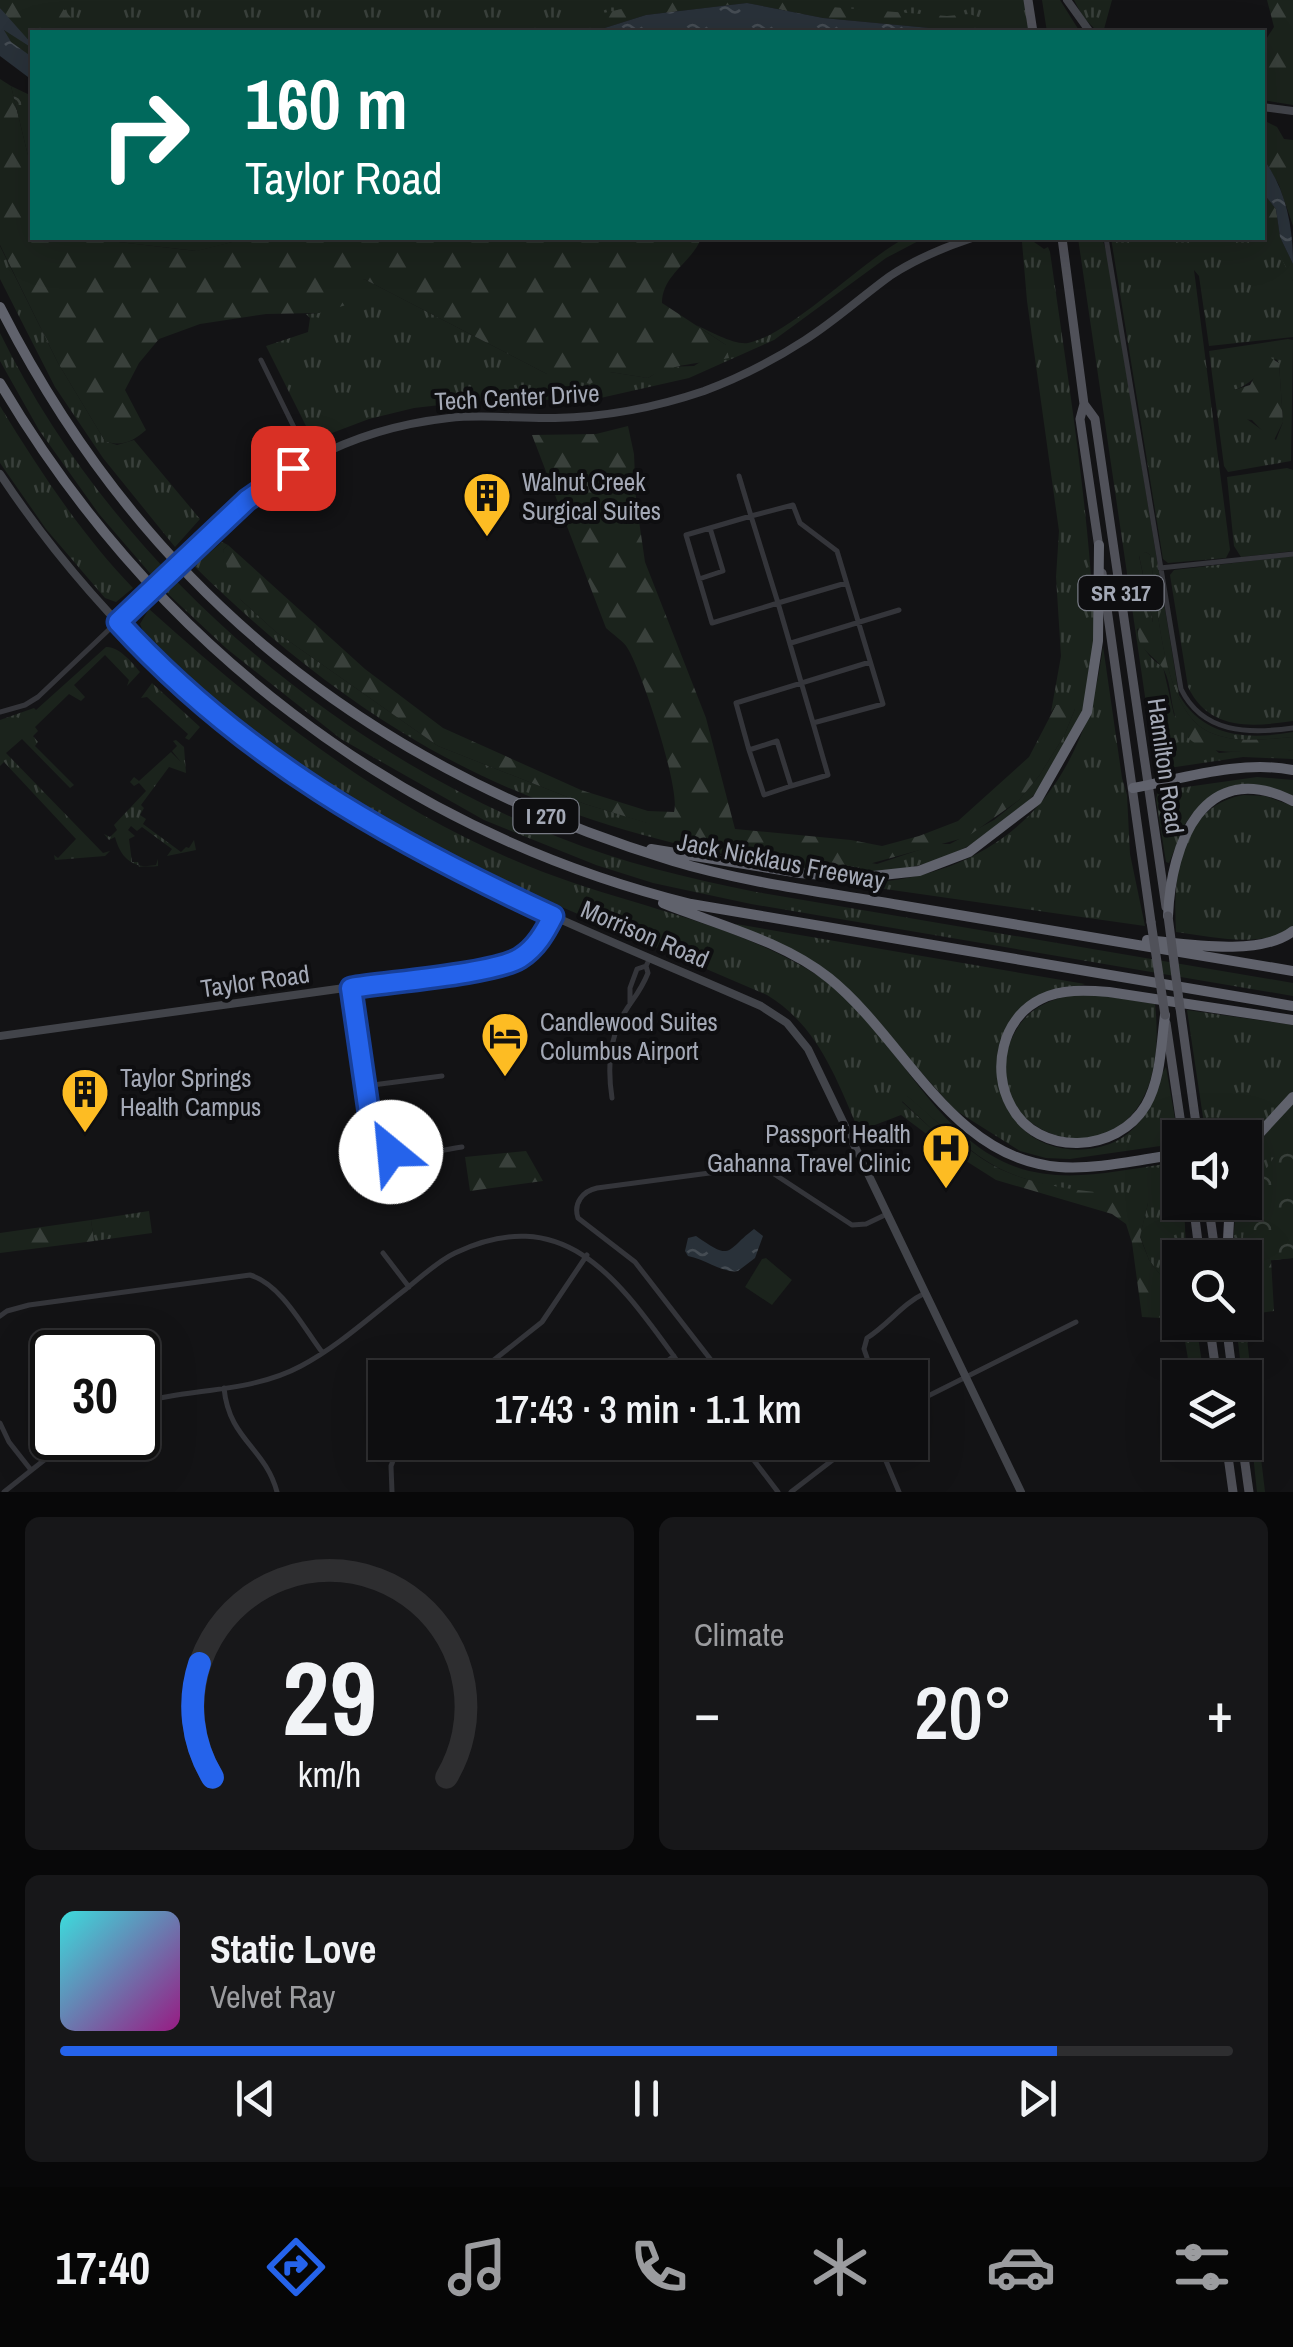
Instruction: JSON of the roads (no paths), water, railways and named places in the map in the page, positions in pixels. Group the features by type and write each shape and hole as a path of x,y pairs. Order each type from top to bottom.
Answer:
{"highway":[{"name":"Jack Nicklaus Freeway","path":"0,307 26,359 86,452 142,525 212,600 265,648 339,706 415,754 518,806 674,862 1293,972"},
{"name":"I 270","path":"0,383 48,461 106,537 218,655 340,750 439,808 532,852 625,888 690,904 1293,1006"},
{"path":"630,846 855,878 920,871 969,852 1037,800 1087,712 1098,641 1098,545"},
{"path":"1133,788 1246,766 1293,770"},
{"path":"1168,916 1169,879 1177,850 1187,826 1204,806 1227,794 1252,789 1277,792 1293,801"},
{"path":"625,888 794,955 828,977 857,1004 958,1120 998,1151 1028,1162 1081,1168 1162,1157"},
{"path":"984,919 1206,947 1265,942 1284,938 1293,931"},
{"path":"1165,1015 1158,1071 1146,1106 1125,1129 1097,1142 1067,1144 1030,1129 1012,1108 1002,1084 1001,1058 1008,1032 1042,998 1084,990 1109,992 1293,1020"},
{"path":"1262,1132 1293,1097"}],"main road":[{"path":"1028,0 1033,30"},
{"path":"1067,0 1089,30"},
{"path":"1265,106 1293,111"},
{"name":"Tech Center Drive","path":"118,622 247,500 288,470 338,446 392,428 450,418 602,414 701,392 808,338 894,274 968,240"},
{"name":"Hamilton Road","path":"1062,240 1084,404 1080,419 1180,1120"},
{"name":"Hamilton Road","path":"1084,404 1095,419 1196,1120"},
{"name":"Morrison Road","path":"0,474 49,543 118,622 200,702 315,790 417,850 648,962 760,1006 787,1023 808,1049 1020,1492"},
{"name":"Taylor Road","path":"0,1036 480,969 518,959 543,936 553,916"},
{"path":"1228,1460 1232,1492"},
{"path":"1245,1460 1249,1492"}],"street":[{"path":"1106,240 1181,689 1197,713 1227,728 1260,732 1293,728"},
{"path":"261,360 310,460"},
{"path":"740,476 803,682 828,774 764,795 736,702 803,682 870,662"},
{"path":"813,723 882,704 846,582 836,552 800,523 792,505 686,535 712,623 846,582"},
{"path":"699,579 723,572 710,528"},
{"path":"1160,568 1293,554"},
{"path":"791,643 899,610"},
{"name":"Tech Center Drive","path":"0,712 38,697 118,622"},
{"path":"749,750 777,740 791,786"},
{"path":"630,1004 630,988 637,970 648,962"},
{"path":"612,1098 608,1062 615,1032 630,1004 639,996 648,962"},
{"path":"351,988 371,1127 378,1142 391,1152 408,1155 462,1147"},
{"path":"365,1086 442,1076"},
{"path":"710,1360 635,1262 578,1218 576,1205 584,1194 597,1188 762,1166 852,1225 866,1224 887,1214"},
{"path":"160,1397 224,1388 298,1368 453,1254 499,1238 535,1237 587,1256 631,1299 677,1360"},
{"path":"383,1253 409,1287"},
{"path":"494,1360 542,1322 587,1256"},
{"path":"0,1316 29,1305 250,1275 275,1290 322,1353"},
{"path":"868,1360 864,1348 868,1338 883,1328 907,1301 925,1293"},
{"path":"928,1395 1076,1322"},
{"path":"669,1360 674,1356"},
{"path":"224,1388 231,1422 266,1464 277,1492"},
{"path":"0,1422 9,1442 31,1470"},
{"path":"4,1492 44,1460"},
{"path":"392,1492 394,1460"},
{"path":"754,1460 778,1492"},
{"path":"792,1492 833,1460"},
{"path":"886,1460 899,1492"}],"water":[{"path":"747,3 823,18 951,30 598,30 646,15"},
{"path":"0,8 30,42 30,47 4,30 11,42 30,56 30,78 0,56"},
{"path":"1265,162 1286,208 1293,264 1280,237 1276,209 1265,195"},
{"path":"754,1229 763,1236 755,1258 738,1271 688,1256 685,1251 688,1238 696,1236 717,1249 728,1250"}],"place":[{"name":"Walnut Creek Surgical Suites","path":"487,538"},
{"name":"Candlewood Suites Columbus Airport","path":"505,1078"},
{"name":"Taylor Springs Health Campus","path":"85,1134"},
{"name":"Passport Health Gahanna Travel Clinic","path":"946,1190"}]}
